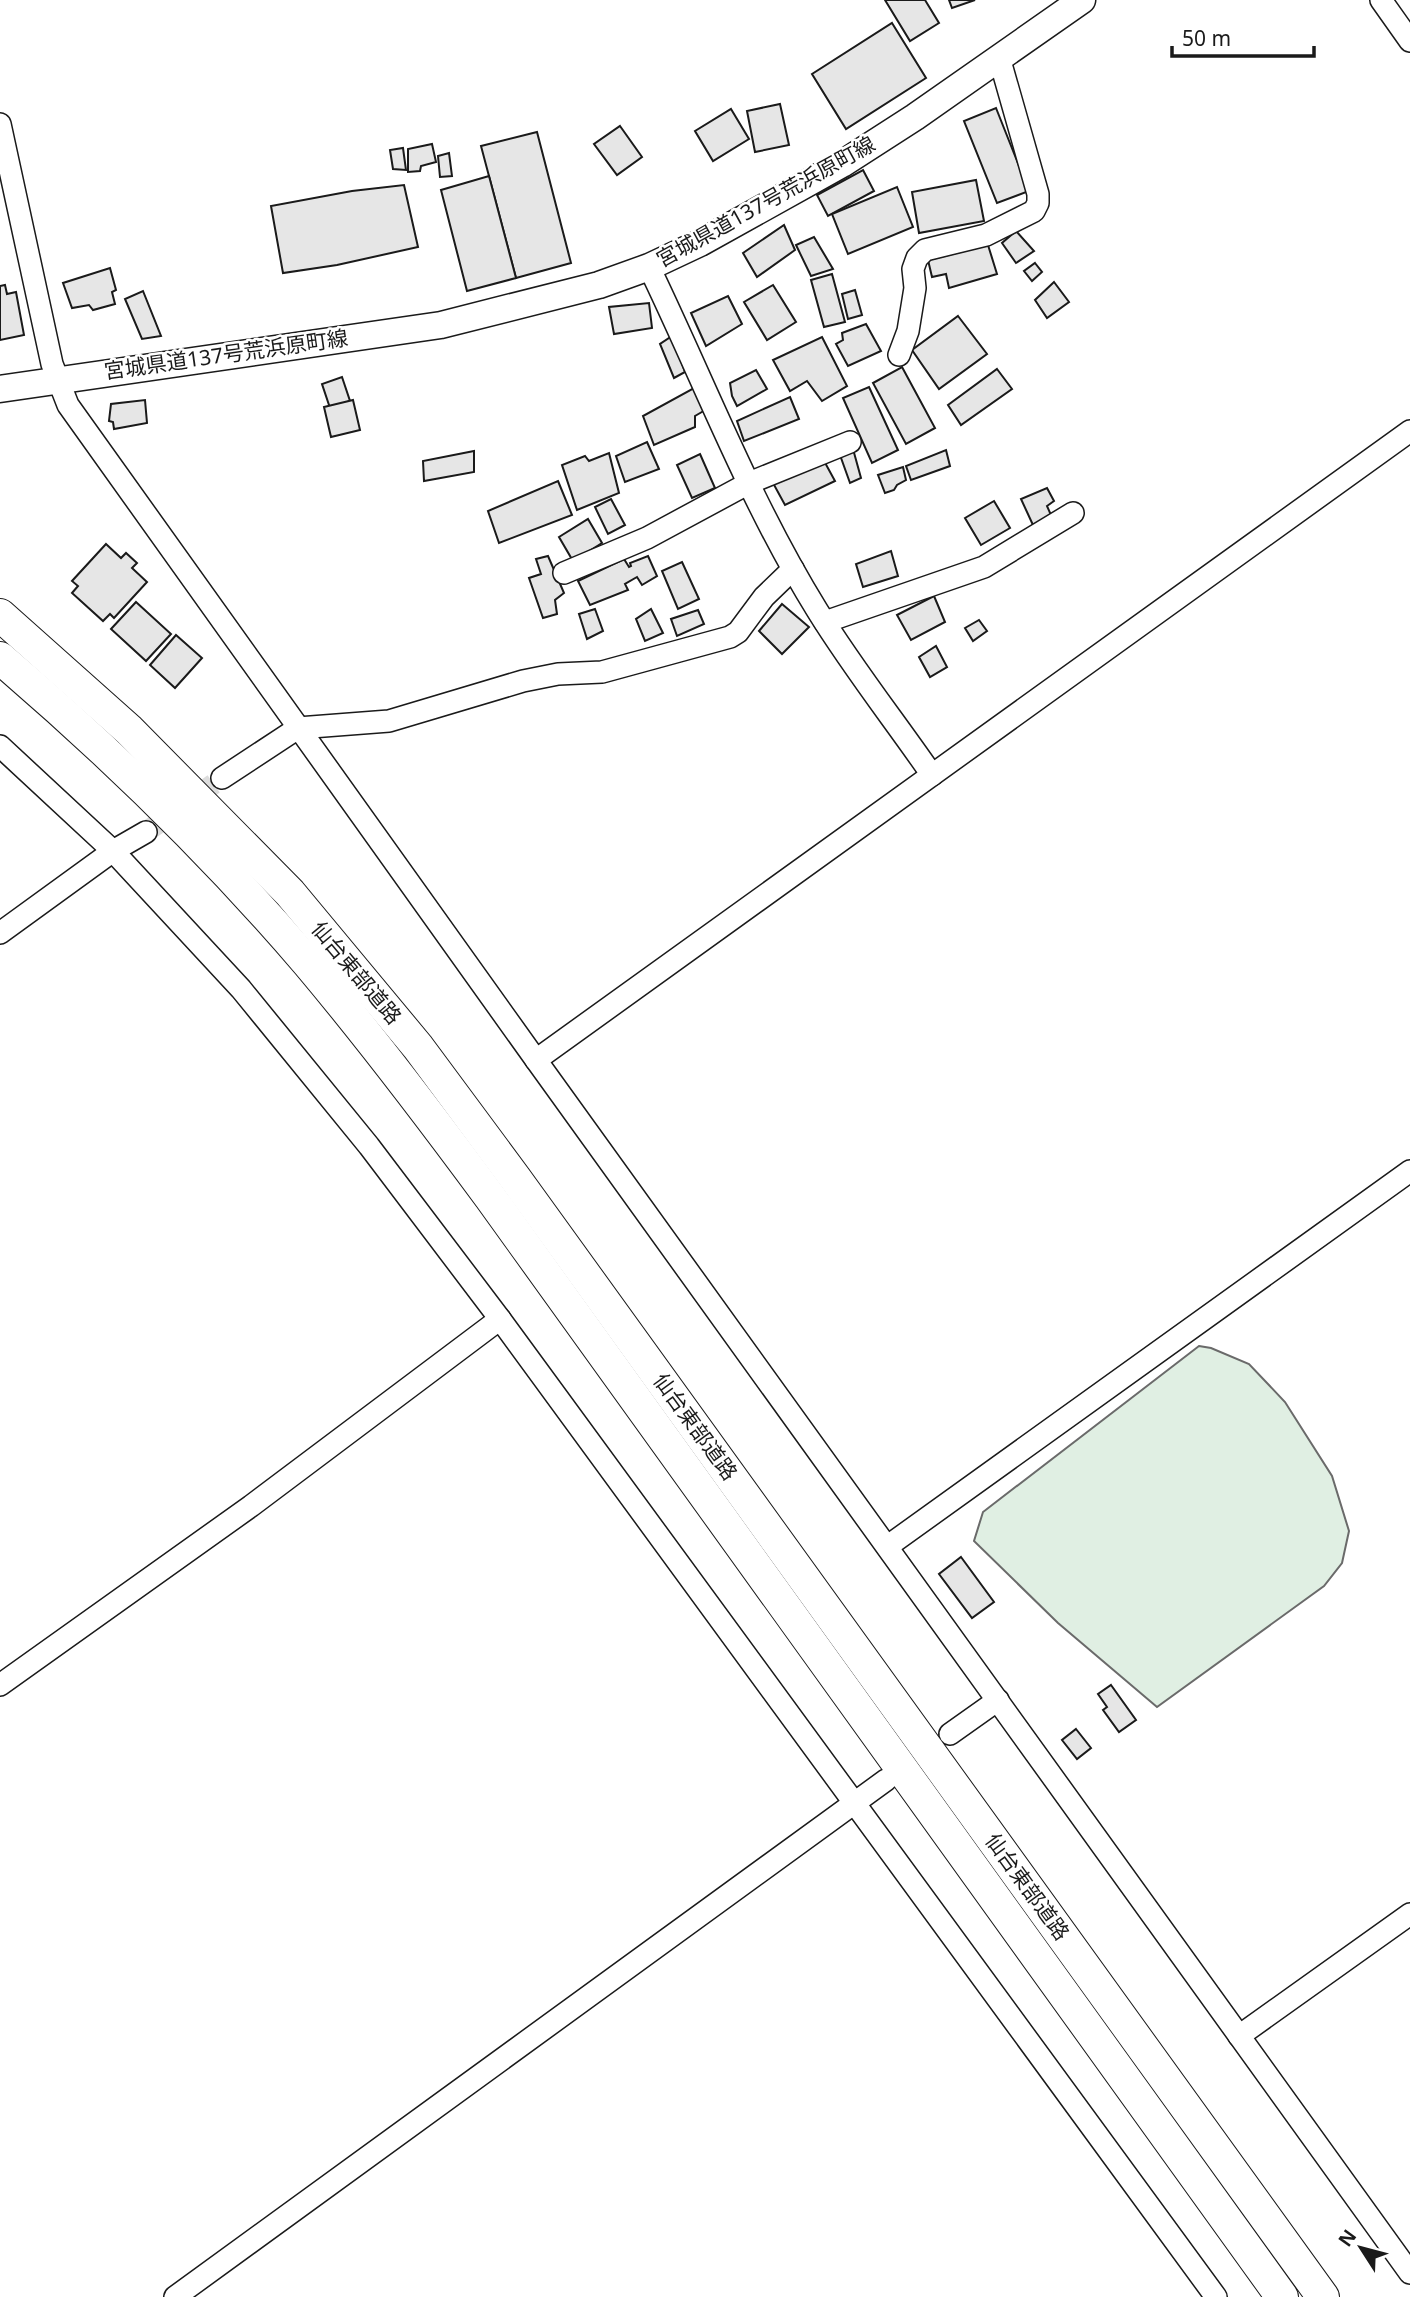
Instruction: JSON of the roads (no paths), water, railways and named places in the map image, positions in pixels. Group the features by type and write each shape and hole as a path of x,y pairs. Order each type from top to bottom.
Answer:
{"highway":[{"name":"仙台東部道路","path":"0,615 129,730 213,813 290,893 418,1047 524,1189 1323,2297"},
{"name":"仙台東部道路","path":"0,658 107,754 192,836 306,962 393,1066 490,1196 1282,2297"}],"main road":[{"name":"宮城県道137号荒浜原町線","path":"0,389 441,326 599,285 649,267 701,243 842,164 915,117 1082,0"}],"street":[{"path":"1381,0 1410,41"},
{"path":"899,355 908,331 915,288 913,270 917,258 925,250 986,235 1034,211 1038,203 1038,194 999,57"},
{"path":"0,124 6,188 52,364 68,405 1410,2273"},
{"path":"649,267 749,483 793,569 825,622 932,775"},
{"path":"536,1060 1410,430"},
{"path":"564,573 647,538 749,483 850,442"},
{"path":"825,622 984,567 1073,513"},
{"path":"222,778 298,727 389,721 523,681 558,674 602,672 730,638 764,597 793,569"},
{"path":"0,746 113,851 241,989 369,1146 500,1319 855,1801 1211,2295"},
{"path":"0,933 113,851 146,832"},
{"path":"888,1546 1410,1171"},
{"path":"0,1685 251,1506 500,1319"},
{"path":"950,1734 998,1700"},
{"path":"175,2297 886,1780"},
{"path":"1239,2036 1410,1914"}],"tunnel":[{"path":"146,832 222,778"}]}
